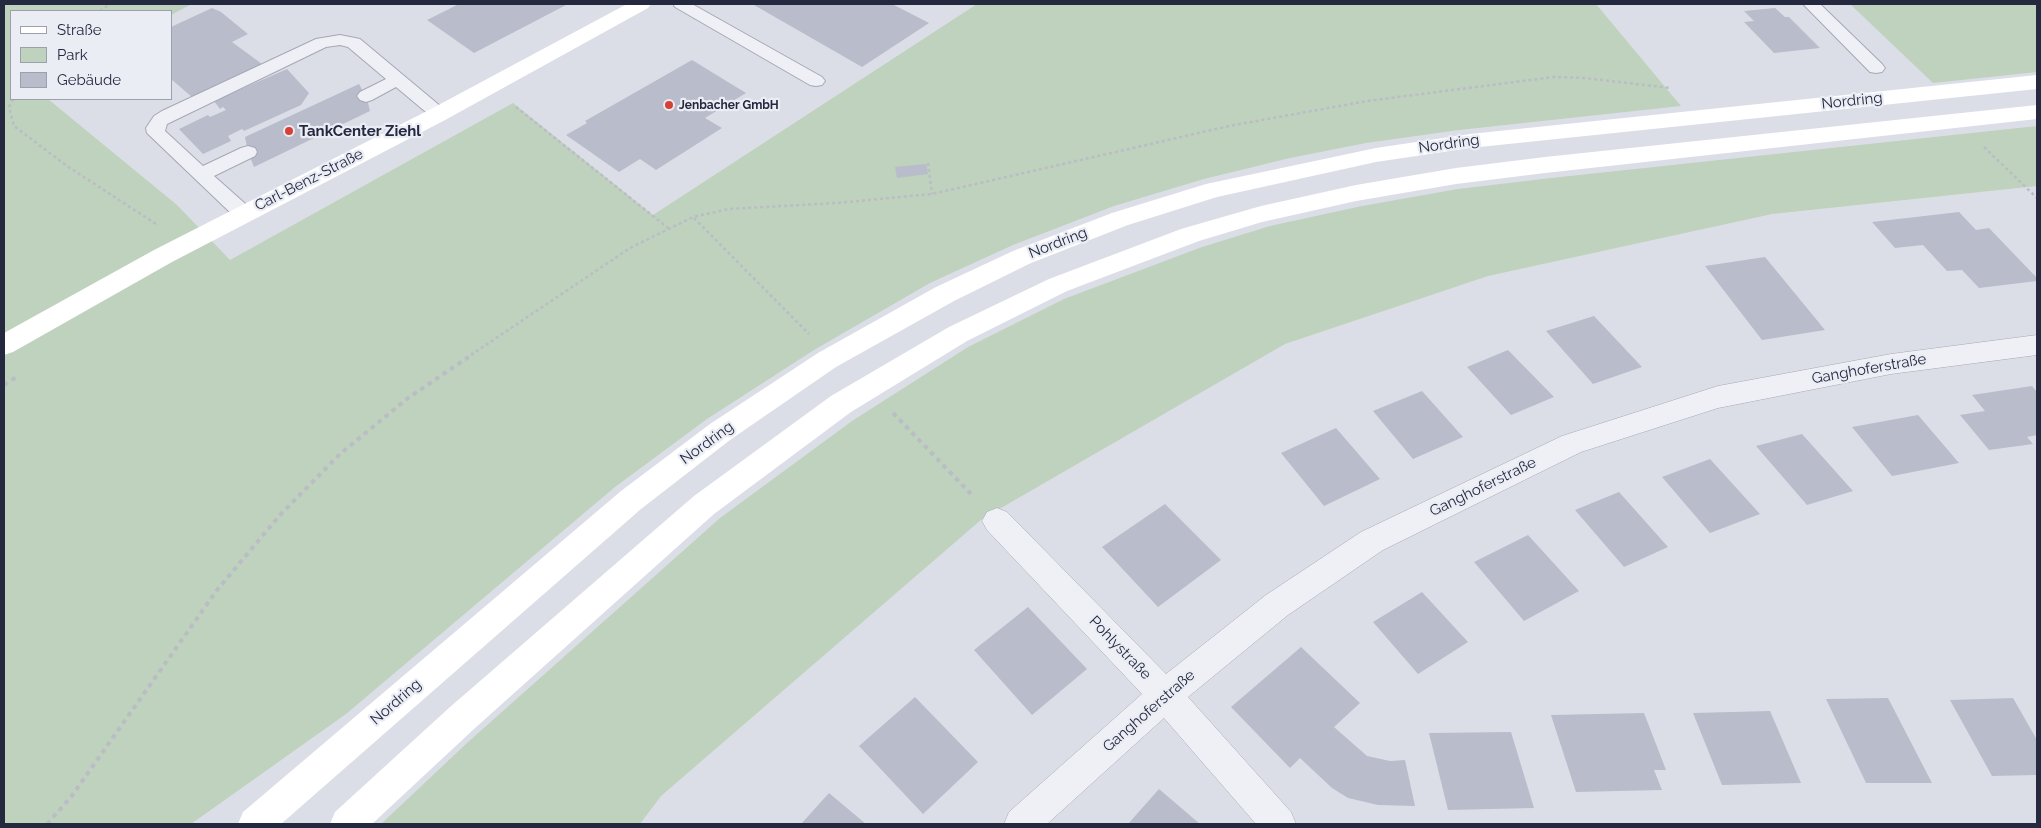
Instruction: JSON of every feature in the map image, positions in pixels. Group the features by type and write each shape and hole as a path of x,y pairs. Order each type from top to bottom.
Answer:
{"main road":[{"name":"Carl-Benz-Straße","path":"4,345 243,213 439,114 641,4"},
{"name":"Nordring","path":"255,824 631,500 720,432 827,360 945,294 1022,257 1120,219 1214,190 1376,155 1480,140 2037,82"},
{"name":"Nordring","path":"347,824 469,711 704,505 841,404 958,334 1058,285 1190,235 1260,214 1356,193 1456,176 1545,165 2037,112"}],"street":[{"name":"Ganghoferstraße","path":"1021,824 1165,695 1277,605 1372,541 1572,444 1718,397 1891,364 2037,345"},
{"name":"Pohlystraße","path":"997,521 1165,695 1279,824"}],"lane":[{"path":"681,4 816,81"},
{"path":"1811,4 1876,68"},
{"path":"243,213 156,133 155,128 157,124 168,115 313,47 330,41 354,42 439,114"},
{"path":"366,96 397,80"},
{"path":"217,148 231,160"},
{"path":"202,174 248,152"}],"path":[{"path":"47,824 71,797 216,590 280,515 340,454 408,398 630,248 668,228 693,218 730,209 837,203 932,194 1229,126 1367,101 1554,78 1585,78 1641,86 1675,88"},
{"path":"12,100 9,107 14,126 66,166 158,225"},
{"path":"509,102 668,228"},
{"path":"1984,146 2037,198"},
{"path":"928,163 932,194"},
{"path":"693,218 813,338"},
{"path":"890,410 997,521"}],"green space":[{"path":"4,4 192,4 172,14 172,10 10,10 10,100 49,100 177,205 230,260 513,103 653,215 977,4 1596,4 1681,106 1459,130 1366,143 1290,158 1204,179 1114,206 1013,245 930,283 814,350 707,419 615,487 346,714 191,824 4,824"},
{"path":"1850,4 2037,4 2037,72 1933,83"},
{"path":"2037,126 2037,186 1772,214 1488,276 1285,344 982,519 661,796 640,824 381,824 467,743 720,518 852,421 968,347 1064,299 1202,247 1270,226 1362,206 1458,189"}],"building":[{"path":"459,4 568,4 474,53 427,20"},
{"path":"892,4 929,23 862,67 754,5"},
{"path":"212,8 221,12 248,34 232,42 262,64 192,97 172,80 172,27"},
{"path":"1775,8 1785,17 1789,17 1820,48 1774,53 1744,22 1754,21 1744,11"},
{"name":"Jenbacher GmbH","path":"692,60 746,93 705,118 722,128 656,170 640,159 619,172 566,135 587,123 585,121"},
{"path":"287,69 309,93 301,105 244,131 242,129 228,136 231,141 203,154 179,129 208,115 210,117 226,110 223,107 220,109 214,101"},
{"path":"359,84 367,99 370,111 254,167 245,137"},
{"path":"926,164 928,174 897,178 895,167"},
{"path":"1959,212 1976,230 1989,228 2037,278 2037,281 1979,288 1962,270 1947,271 1923,245 1895,248 1872,222"},
{"path":"1765,257 1825,330 1762,340 1705,266"},
{"path":"1594,316 1642,367 1593,384 1546,331"},
{"path":"1508,350 1554,397 1511,415 1467,367"},
{"path":"2032,386 2037,392 2037,435 2027,437 2033,444 1989,450 1960,415 1985,411 1972,395"},
{"path":"1422,391 1463,437 1413,459 1373,411"},
{"path":"1918,415 1959,463 1892,476 1852,427"},
{"path":"1336,428 1380,479 1324,506 1281,453"},
{"path":"1802,434 1853,491 1807,505 1756,446"},
{"path":"1710,459 1760,514 1710,533 1662,477"},
{"path":"1619,492 1668,547 1624,567 1575,510"},
{"path":"1165,504 1221,560 1158,607 1102,547"},
{"path":"1528,535 1579,591 1524,621 1474,562"},
{"path":"1422,592 1468,642 1418,674 1373,622"},
{"path":"1028,607 1087,669 1032,715 974,650"},
{"path":"1301,647 1360,703 1334,727 1367,756 1390,761 1405,760 1415,806 1378,805 1348,798 1332,788 1300,758 1290,768 1231,707"},
{"path":"915,697 978,762 923,814 859,746"},
{"path":"1888,698 1932,783 1866,783 1826,699"},
{"path":"2013,698 2037,740 2037,775 1992,776 1950,700"},
{"path":"1770,711 1801,783 1722,785 1693,713"},
{"path":"1644,713 1666,770 1654,770 1662,790 1576,792 1551,715"},
{"path":"1511,732 1534,808 1448,810 1429,733"},
{"path":"1159,789 1200,824 1128,824"},
{"path":"829,793 866,824 801,824"}],"place":[{"name":"Jenbacher GmbH","path":"669,105"},
{"name":"TankCenter Ziehl","path":"289,131"}]}
